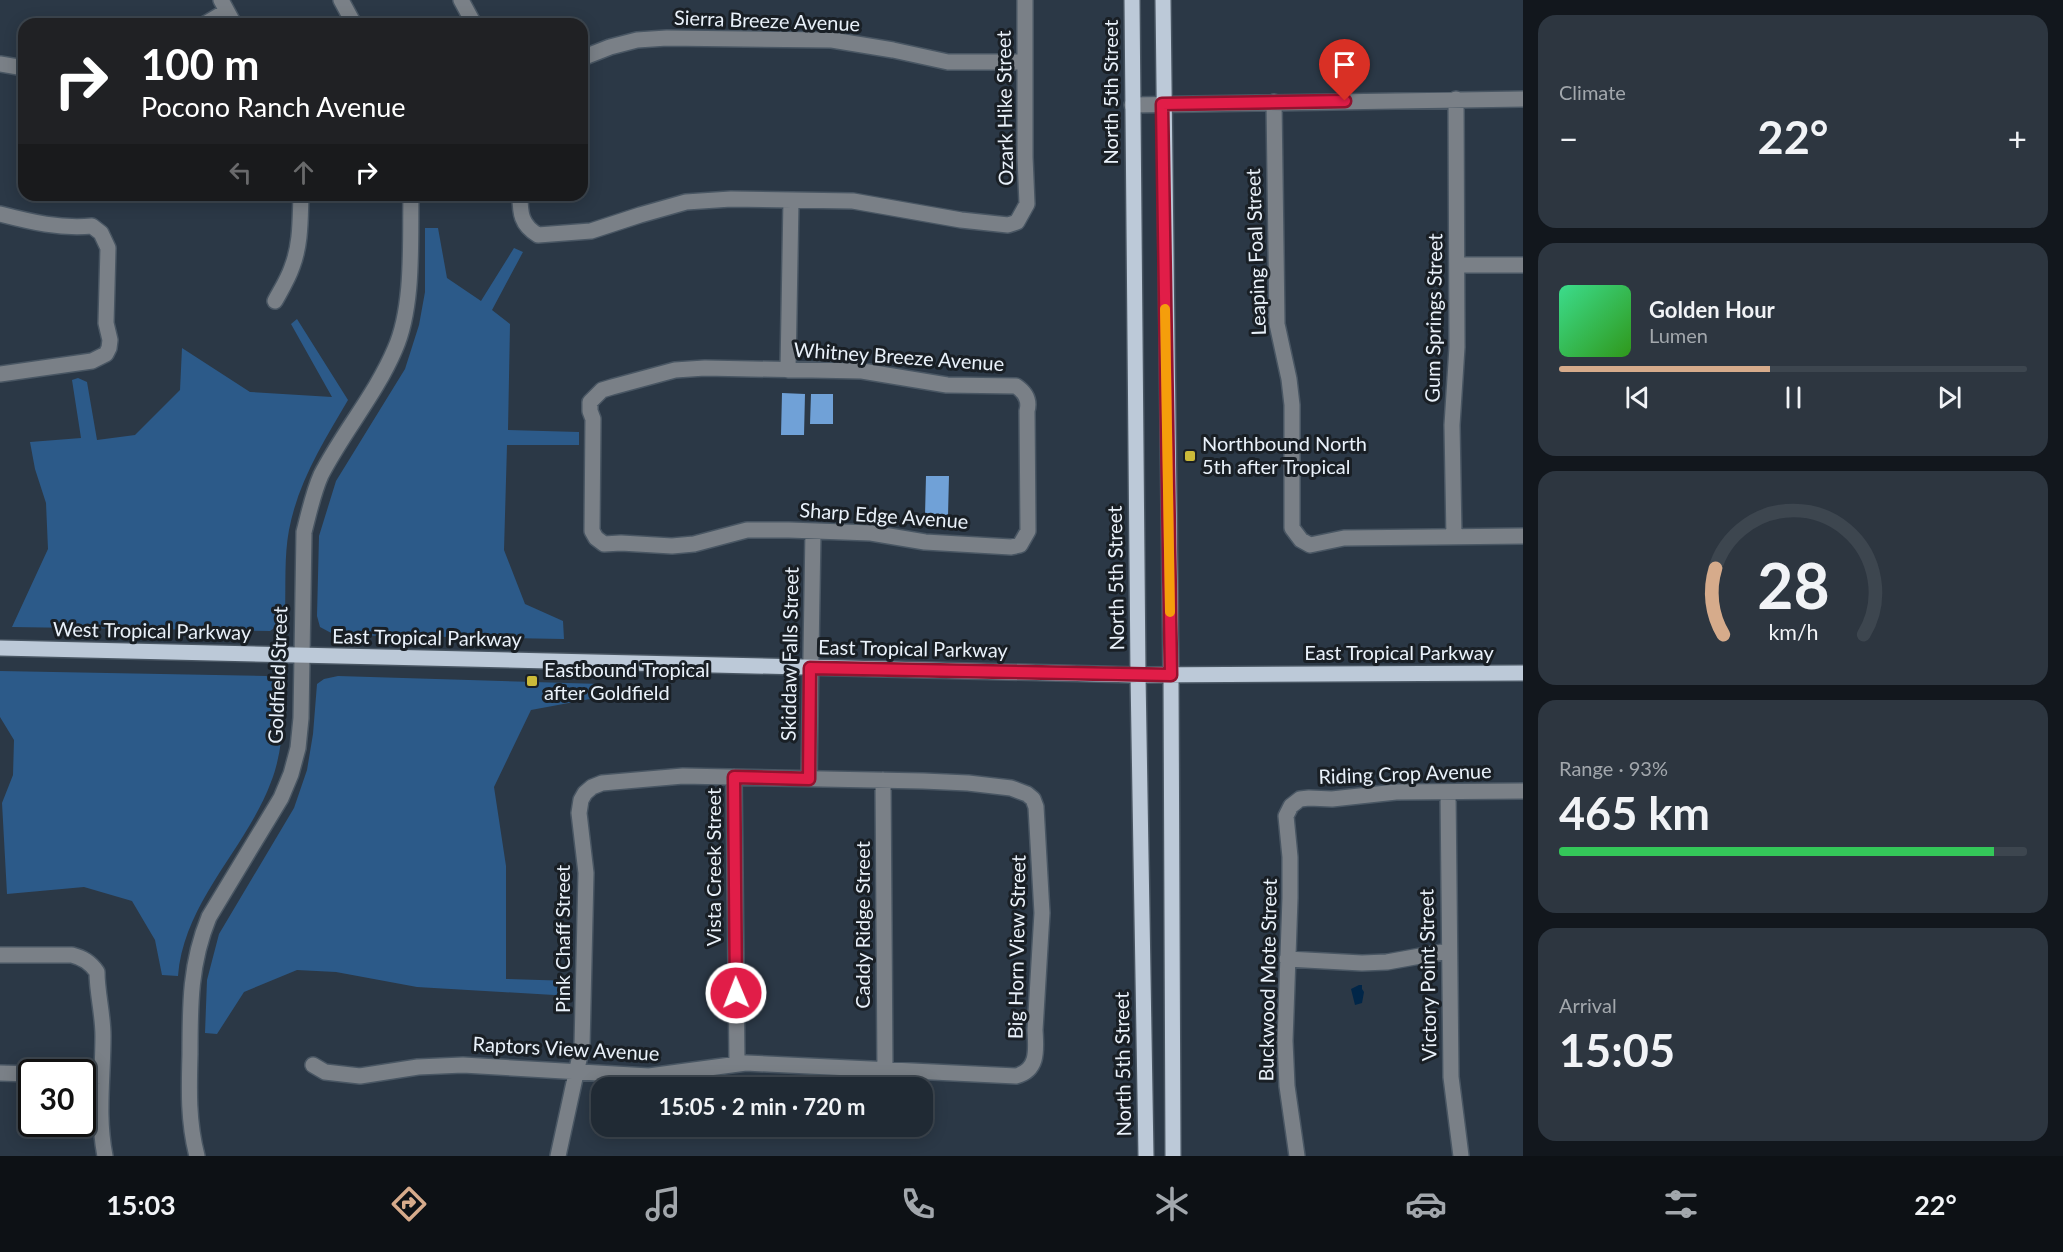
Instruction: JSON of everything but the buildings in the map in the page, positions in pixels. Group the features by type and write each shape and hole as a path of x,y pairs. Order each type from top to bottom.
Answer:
{"main road":[{"name":"North 5th Street","path":"1132,0 1138,675 1146,1156"},
{"path":"1163,0 1162,104 1171,675 1173,1156"},
{"name":"West Tropical Parkway","path":"0,648 303,656"},
{"name":"East Tropical Parkway","path":"303,656 1138,675 1523,673"}],"street":[{"path":"461,0 471,18"},
{"name":"Ozark Hike Street","path":"790,200 853,201 933,216 1008,225 1017,222 1027,204 1025,0"},
{"path":"346,2 352,18"},
{"name":"Sierra Breeze Avenue","path":"588,55 610,46 637,40 667,38 832,40 948,62 1025,62"},
{"path":"0,64 18,67"},
{"name":"Gum Springs Street","path":"1454,537 1452,425 1457,347 1456,99"},
{"path":"1132,105 1523,99"},
{"name":"Leaping Foal Street","path":"1274,102 1277,324 1292,405 1292,528 1301,540 1310,544 1344,538 1454,537"},
{"path":"521,201 523,221 531,231 538,235 591,231 686,202 731,199 790,200 788,370"},
{"path":"274,302 297,252 301,201"},
{"name":"Goldfield Street","path":"193,1155 189,1113 191,993 194,964 200,938 209,917 281,798 291,774 298,748 301,718 304,532 321,476 396,348 407,304 411,201"},
{"path":"0,214 34,223 63,227 92,226 101,233 108,248 106,323 110,340 109,348 102,356 92,361 0,374"},
{"path":"1457,265 1523,265"},
{"name":"Whitney Breeze Avenue","path":"596,538 592,531 593,419 590,402 595,395 612,387 675,370 705,368 862,371 947,385 1016,386 1023,391 1029,403 1027,411 1028,531 1024,538"},
{"name":"Sharp Edge Avenue","path":"596,538 604,544 672,546 694,544 747,530 872,532 925,542 1011,547 1020,544 1024,538"},
{"name":"Skiddaw Falls Street","path":"809,779 813,531"},
{"path":"1454,537 1523,536"},
{"name":"Pink Chaff Street","path":"558,1156 582,1046 586,873 579,813 581,800 592,787 602,783 683,776 734,777"},
{"path":"734,777 883,780"},
{"name":"Vista Creek Street","path":"734,777 737,1064"},
{"name":"Big Horn View Street","path":"883,780 968,783 1011,788 1027,794 1033,800 1036,807 1042,912 1036,1046 1031,1066"},
{"name":"Caddy Ridge Street","path":"883,780 885,1070"},
{"name":"Riding Crop Avenue","path":"1291,806 1300,800 1310,798 1332,800 1396,792 1523,791"},
{"name":"Victory Point Street","path":"1448,792 1451,1077 1461,1156"},
{"name":"Buckwood Mote Street","path":"1291,806 1286,816 1290,857 1285,1041 1287,1086 1296,1156"},
{"path":"1287,959 1387,962 1448,951"},
{"path":"0,955 72,955 81,957 92,964 97,972 103,1035 101,1125 105,1156"},
{"name":"Raptors View Avenue","path":"313,1065 325,1072 360,1076 441,1065 649,1077 737,1064 1016,1076 1025,1073 1031,1066"},
{"path":"0,1073 18,1074"},
{"path":"96,1076 101,1076"}],"shaded area":[{"path":"425,228 438,228 447,278 481,301 514,248 523,252 492,310 510,324 508,430 579,432 579,445 507,445 504,550 525,604 563,621 564,639 335,635 320,627 317,616 319,536 336,481 405,369 419,325 425,292"},
{"path":"297,319 348,400 313,462 293,512 287,540 285,613 282,623 270,631 12,627 48,549 46,503 35,469 30,442 81,438 72,380 78,378 87,382 97,440 135,435 180,390 182,348 250,392 332,397 291,324"},
{"path":"0,671 266,676 278,679 283,689 284,702 281,742 274,774 247,830 203,899 183,949 178,976 162,975 155,940 132,901 84,887 7,894 2,803 13,775 14,740 0,717"},
{"path":"338,676 601,684 601,697 531,710 494,787 506,866 506,979 572,981 571,996 417,987 336,972 297,970 244,992 217,1034 205,1033 207,980 219,934 294,808 307,770 313,734 317,684 324,679"},
{"path":"1362,985 1364,992 1362,1003 1355,1005 1351,989"}],"slow traffic":[{"path":"1165,309 1170,612"}],"place":[{"name":"Northbound North 5th after Tropical","path":"1190,456"},
{"name":"Eastbound Tropical after Goldfield","path":"532,681"}],"route":[{"path":"736,993 734,777 809,779 810,668 1171,675 1162,104 1345,101"}]}
